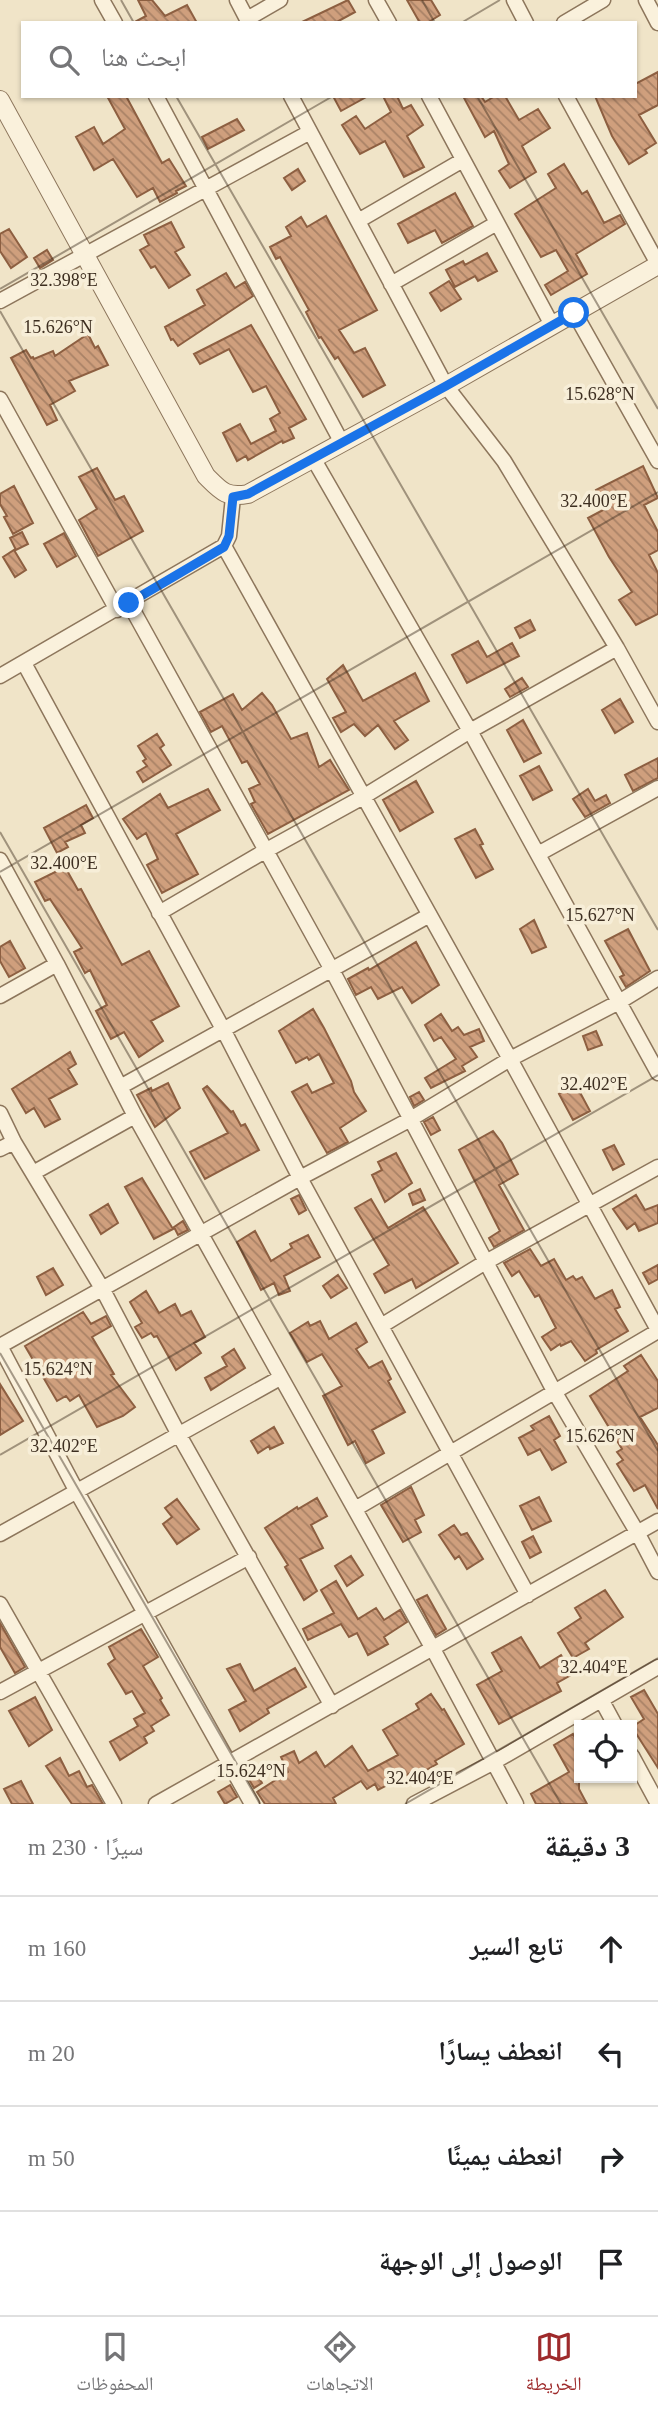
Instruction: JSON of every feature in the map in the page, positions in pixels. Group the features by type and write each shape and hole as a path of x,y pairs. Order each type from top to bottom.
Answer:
{"street":[{"path":"102,0 114,21"},
{"path":"237,0 248,21 280,0"},
{"path":"376,0 388,21"},
{"path":"514,0 525,21"},
{"path":"567,21 603,0"},
{"path":"646,0 658,23"},
{"path":"157,98 342,443"},
{"path":"291,98 446,386 504,461 617,648 658,722"},
{"path":"432,98 552,325"},
{"path":"0,100 206,477 219,490 233,497 248,494 342,443 658,265 567,98"},
{"path":"0,301 310,132"},
{"path":"358,221 463,160"},
{"path":"391,284 497,223"},
{"path":"574,313 658,461"},
{"path":"0,399 265,850 332,971 484,1263 658,1572"},
{"path":"313,458 470,731 658,1073"},
{"path":"2,671 24,663 224,547 229,536 233,497"},
{"path":"224,547 510,1059 658,1331 355,1509"},
{"path":"159,913 617,648"},
{"path":"24,663 224,1031 380,1326 528,1595"},
{"path":"538,854 658,788"},
{"path":"0,860 135,1116 433,1649 516,1804"},
{"path":"120,1087 428,916"},
{"path":"0,996 57,964"},
{"path":"252,1804 77,1492 0,1346 409,1120 510,1059 619,1002 658,978"},
{"path":"0,1113 14,1142 103,1290 179,1435 332,1706"},
{"path":"33,1173 135,1116"},
{"path":"0,1149 14,1142"},
{"path":"380,1326 484,1263 658,1167"},
{"path":"0,1534 280,1378"},
{"path":"156,1804 658,1521"},
{"path":"0,1692 249,1557"},
{"path":"0,1604 114,1804"},
{"path":"414,1804 494,1762 658,1667"},
{"path":"602,1701 612,1720"},
{"path":"637,1765 658,1804"}],"building":[{"path":"138,0 152,0 165,16 187,5 196,21 137,21 146,16"},
{"path":"348,0 355,12 339,21 304,21"},
{"path":"407,0 431,0 440,15 430,21 419,21"},
{"path":"658,72 658,105 639,115 656,143 645,150 647,153 629,164 612,136 596,98 637,98 637,83"},
{"path":"108,98 127,98 162,163 169,159 186,186 160,202 153,188 137,197 113,159 94,170 76,137 94,127 103,144 125,129"},
{"path":"334,98 364,98 341,111"},
{"path":"384,98 398,98 403,109 411,105 423,125 407,136 424,167 404,177 385,141 360,154 342,125 356,116 365,129 391,112"},
{"path":"464,98 482,98 485,102 492,98 506,98 519,120 538,109 550,128 522,146 536,172 510,188 499,171 509,164 494,131 485,137"},
{"path":"237,119 244,130 208,149 202,137"},
{"path":"564,164 582,194 587,191 604,223 620,215 625,224 576,254 587,274 551,295 545,285 568,271 556,250 541,257 515,214 556,188 548,174"},
{"path":"298,169 305,181 292,190 284,178"},
{"path":"455,193 473,226 442,243 435,230 408,243 398,224"},
{"path":"326,216 377,310 339,330 354,353 365,348 385,385 363,397 338,357 335,359 321,337 319,338 306,312 309,310 280,257 276,259 270,247 291,236 286,227 301,217 307,227"},
{"path":"171,222 184,247 175,252 190,275 169,288 155,266 151,268 140,250 149,245 144,235"},
{"path":"9,229 27,257 11,268 0,251 0,234"},
{"path":"47,250 53,260 40,268 34,258"},
{"path":"487,253 497,271 478,281 475,276 455,287 446,270 463,261 465,265"},
{"path":"226,273 235,288 245,282 253,296 178,346 171,340 165,327 205,305 197,290"},
{"path":"449,281 461,299 441,311 430,293"},
{"path":"251,325 306,419 289,428 294,438 283,443 282,441 248,460 246,456 237,461 223,433 240,424 251,444 276,431 270,419 280,413 266,386 253,392 229,349 200,364 194,354"},
{"path":"88,334 108,365 69,381 75,391 50,405 57,420 47,425 11,358 26,350 34,359 53,351 55,356"},
{"path":"643,466 658,498 644,505 658,532 658,550 649,555 658,573 658,614 636,625 619,600 632,592 588,518 605,509 596,490"},
{"path":"97,468 115,500 124,496 143,531 98,556 79,520 97,509 79,477"},
{"path":"14,486 33,523 13,534 4,517 7,516 0,504 0,494"},
{"path":"22,532 28,544 16,550 10,538"},
{"path":"64,533 76,556 57,567 44,544"},
{"path":"14,550 26,570 15,577 3,557"},
{"path":"530,620 535,630 520,638 515,628"},
{"path":"478,641 487,657 512,643 519,656 467,683 452,655"},
{"path":"343,665 363,701 415,673 429,701 394,721 408,740 395,749 378,725 365,736 354,724 341,732 333,718 346,712 327,679"},
{"path":"522,678 528,687 510,697 505,689"},
{"path":"262,693 291,739 307,733 319,767 330,760 349,790 268,834 251,804 255,802 249,789 260,784 247,761 242,763 222,726 211,732 200,712 233,694 242,710"},
{"path":"620,699 633,722 615,733 602,710"},
{"path":"523,720 541,753 524,762 507,730"},
{"path":"157,734 164,745 160,748 171,765 143,782 137,772 147,766 138,746"},
{"path":"658,758 658,778 633,791 625,775"},
{"path":"539,766 552,790 533,800 520,776"},
{"path":"416,781 433,812 400,831 383,800"},
{"path":"208,789 220,810 176,834 198,874 162,893 147,865 158,859 146,833 137,839 123,819 160,794 168,808"},
{"path":"588,789 595,801 606,795 610,803 585,817 573,799"},
{"path":"86,805 93,818 81,825 85,833 65,842 68,847 57,853 44,828"},
{"path":"475,829 493,869 476,878 455,839"},
{"path":"65,867 78,890 81,889 122,965 149,951 179,1006 151,1021 163,1041 139,1057 124,1032 111,1039 96,1011 107,1005 90,970 85,973 74,952 82,948 50,899 45,901 35,882"},
{"path":"534,920 546,947 532,953 520,929"},
{"path":"628,929 650,971 626,987 620,977 624,975 605,941"},
{"path":"10,941 25,968 9,977 0,961 0,947"},
{"path":"416,942 439,985 412,1003 402,987 378,999 371,987 356,995 348,979 368,968 369,970"},
{"path":"313,1009 366,1111 340,1128 348,1142 327,1153 292,1092 307,1084 312,1093 334,1083 319,1054 296,1063 279,1031"},
{"path":"441,1014 452,1031 458,1027 464,1035 479,1029 484,1041 470,1047 477,1057 462,1066 465,1071 431,1088 425,1078 456,1059 441,1037 434,1041 425,1025"},
{"path":"596,1031 602,1045 588,1050 583,1036"},
{"path":"70,1052 76,1064 68,1069 77,1084 49,1099 60,1119 45,1127 34,1108 26,1113 12,1089"},
{"path":"168,1083 180,1108 155,1127 137,1095"},
{"path":"576,1085 590,1111 573,1120 559,1094"},
{"path":"207,1086 231,1112 233,1111 241,1126 245,1124 259,1150 205,1179 190,1152 228,1133 203,1089"},
{"path":"419,1092 424,1100 414,1106 410,1097"},
{"path":"433,1117 440,1130 431,1135 424,1122"},
{"path":"493,1131 518,1174 499,1185 524,1230 494,1247 489,1238 500,1231 459,1150"},
{"path":"614,1145 624,1164 613,1170 603,1150"},
{"path":"396,1153 412,1183 385,1202 372,1175 382,1170 378,1162"},
{"path":"142,1178 173,1229 154,1239 125,1187"},
{"path":"420,1189 425,1200 413,1205 409,1194"},
{"path":"299,1195 306,1210 299,1214 291,1199"},
{"path":"636,1195 645,1210 658,1205 658,1223 639,1231 635,1223 627,1229 613,1209"},
{"path":"371,1199 388,1228 423,1207 458,1263 416,1288 412,1279 385,1293 374,1274 389,1265 355,1208"},
{"path":"108,1204 118,1223 101,1234 90,1215"},
{"path":"183,1221 188,1230 178,1235 174,1227"},
{"path":"255,1231 271,1261 292,1248 290,1244 308,1235 320,1257 284,1276 290,1291 279,1295 274,1283 261,1290 237,1242"},
{"path":"530,1249 541,1266 554,1259 566,1280 573,1276 576,1280 582,1277 595,1299 612,1290 620,1307 615,1309 628,1331 596,1350 597,1353 585,1361 571,1341 551,1350 542,1337 556,1328 539,1295 535,1297 519,1271 512,1276 504,1263"},
{"path":"658,1265 658,1279 649,1284 643,1273"},
{"path":"53,1268 63,1285 46,1295 37,1277"},
{"path":"338,1275 347,1288 331,1298 323,1286"},
{"path":"146,1291 159,1313 175,1304 181,1316 191,1311 205,1337 194,1343 201,1353 176,1370 157,1336 154,1337 151,1333 142,1338 135,1327 142,1323 130,1302"},
{"path":"83,1312 91,1324 106,1316 111,1326 92,1337 114,1374 111,1375 135,1407 123,1416 97,1427 79,1395 70,1401 66,1396 57,1401 25,1346"},
{"path":"320,1321 329,1339 356,1323 367,1342 356,1349 369,1368 382,1361 391,1379 388,1381 405,1412 372,1430 384,1453 366,1463 355,1441 348,1445 323,1396 342,1386 322,1354 307,1362 290,1333 308,1322 310,1326"},
{"path":"234,1349 245,1368 211,1390 205,1378 227,1366 222,1357"},
{"path":"641,1355 658,1381 658,1408 640,1417 658,1445 658,1509 645,1485 634,1491 617,1464 623,1460 617,1452 622,1449 590,1396 628,1371 624,1366"},
{"path":"0,1384 23,1421 0,1435"},
{"path":"549,1416 560,1436 554,1440 566,1462 552,1470 540,1449 528,1455 519,1438 534,1430 531,1426"},
{"path":"274,1427 283,1443 270,1449 269,1446 258,1453 251,1441"},
{"path":"411,1487 424,1515 415,1520 421,1532 403,1542 381,1505"},
{"path":"539,1497 551,1521 532,1530 520,1506"},
{"path":"317,1498 327,1516 311,1525 323,1548 300,1559 317,1591 304,1600 285,1567 288,1565 265,1528 297,1507 298,1509"},
{"path":"177,1499 199,1529 177,1544 163,1524 172,1517 165,1508"},
{"path":"454,1525 461,1535 467,1533 483,1559 467,1569 459,1556 455,1559 439,1535"},
{"path":"533,1536 541,1552 530,1558 522,1542"},
{"path":"351,1556 363,1575 347,1586 335,1566"},
{"path":"336,1581 358,1619 376,1608 384,1620 400,1610 407,1622 384,1637 388,1644 368,1655 357,1633 349,1637 341,1624 308,1640 303,1629 334,1613 321,1590"},
{"path":"605,1590 623,1617 585,1643 589,1649 573,1658 558,1633 581,1618 575,1608"},
{"path":"427,1595 446,1629 436,1635 417,1600"},
{"path":"0,1623 25,1667 15,1673 0,1647"},
{"path":"141,1629 158,1657 143,1666 169,1715 151,1726 154,1731 144,1737 147,1743 120,1760 110,1742 138,1726 134,1719 145,1713 132,1691 126,1694 108,1664 115,1659 109,1647"},
{"path":"521,1637 540,1668 561,1655 573,1674 557,1683 561,1691 499,1724 477,1685 502,1671 492,1653"},
{"path":"240,1664 254,1691 295,1668 306,1687 267,1709 269,1713 240,1731 229,1710 246,1701 227,1669"},
{"path":"644,1690 658,1714 658,1768 637,1735 637,1724 644,1719 631,1697"},
{"path":"431,1694 442,1710 444,1709 464,1744 435,1761 437,1764 419,1774 416,1770 378,1790 375,1784 367,1789 361,1781 333,1798 336,1804 265,1804 257,1792 288,1772 281,1757 294,1751 299,1763 316,1752 325,1767 352,1746 368,1771 398,1755 383,1730 419,1709 416,1704"},
{"path":"35,1697 52,1730 29,1746 9,1711"},
{"path":"573,1734 574,1783 579,1783 579,1789 587,1804 536,1804 531,1794 569,1772 554,1745"},
{"path":"60,1758 69,1776 79,1771 87,1787 92,1785 103,1804 72,1804 46,1766"},
{"path":"252,1766 262,1783 254,1788 244,1771"},
{"path":"21,1781 33,1804 12,1804 4,1789"},
{"path":"230,1785 237,1797 225,1804 218,1792"}],"route":[{"path":"129,603 224,547 229,536 233,497 248,494 574,313"}]}
